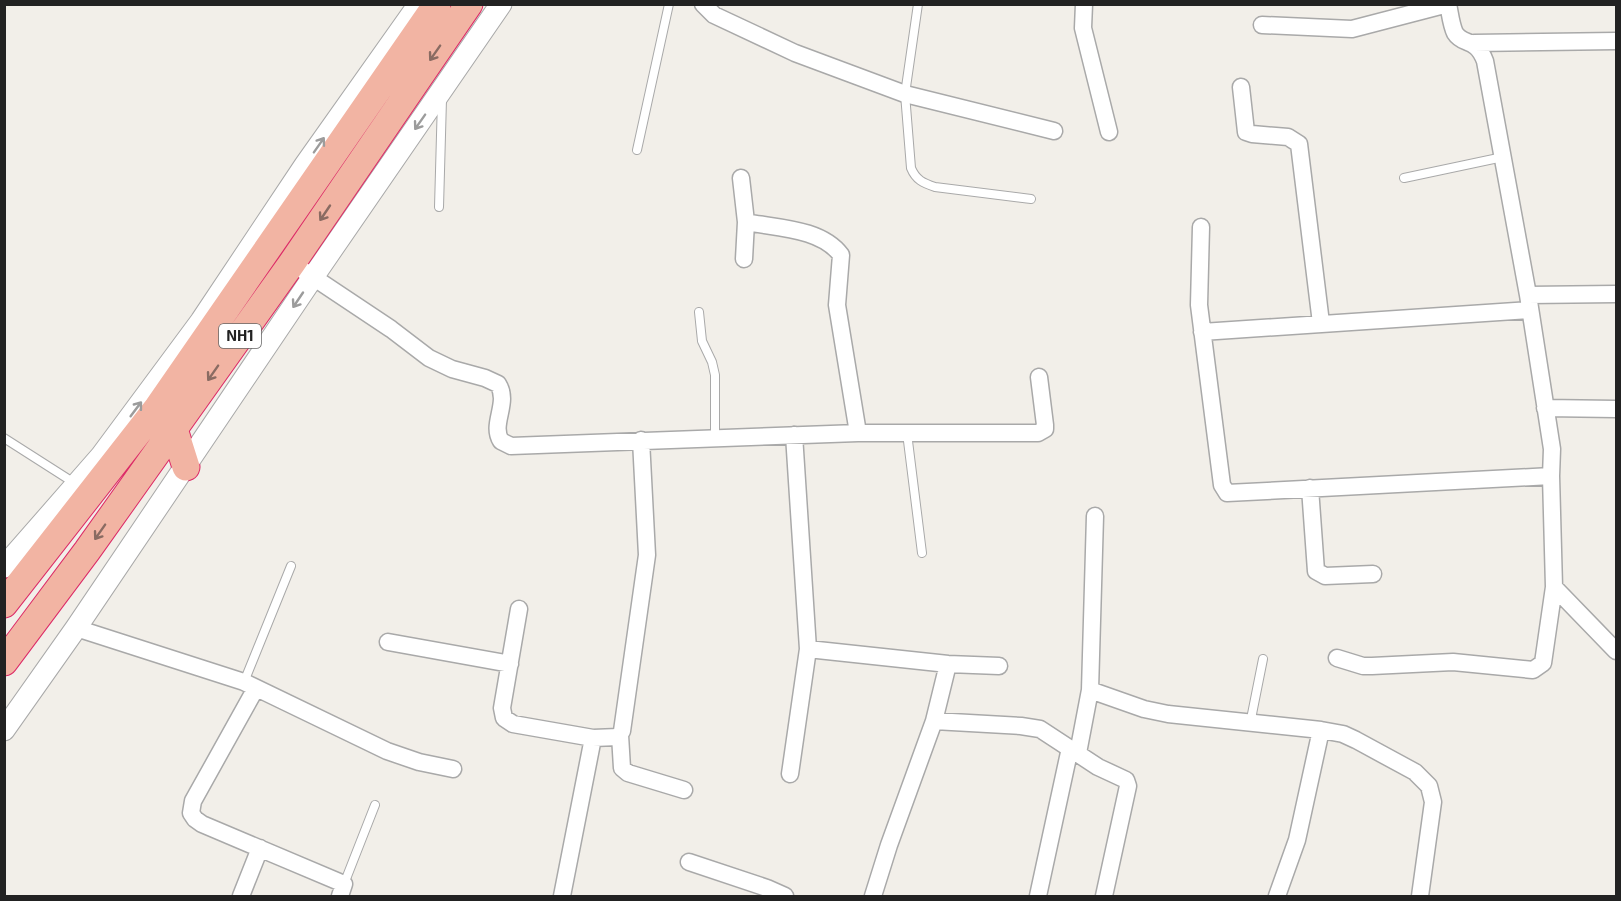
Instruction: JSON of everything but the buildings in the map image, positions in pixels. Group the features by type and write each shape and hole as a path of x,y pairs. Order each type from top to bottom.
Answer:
{"highway":[{"name":"NH1","path":"4,604 109,459 158,407 437,4"},
{"name":"NH1","path":"4,662 174,429 302,270 469,4"},
{"path":"174,429 186,466"}],"street":[{"path":"4,567 76,484 109,459 305,165 419,4"},
{"path":"4,730 186,466 302,270 442,90 501,4"},
{"path":"703,4 714,15 795,52 905,94 1054,131"},
{"path":"1084,4 1083,28 1109,132"},
{"path":"1262,25 1352,29 1448,4 1455,33 1460,38 1474,43 1617,41"},
{"path":"1337,658 1372,666 1453,662 1536,669 1543,663 1554,587 1552,449 1529,302 1485,61 1480,49 1474,43"},
{"path":"1241,87 1246,132 1288,137 1299,144 1321,323"},
{"path":"741,178 746,222 744,259"},
{"path":"746,222 806,233 833,247 841,255 837,305 858,433"},
{"path":"1201,227 1198,290 1224,490 1231,494 1551,476"},
{"path":"302,270 391,329 429,358 452,369 498,384 503,402 497,432 498,438 504,444 511,446 858,433 1038,433 1045,429 1046,425 1039,377"},
{"path":"1202,332 1321,323 1617,294"},
{"path":"1545,408 1617,409"},
{"path":"790,774 808,650 794,435"},
{"path":"641,440 647,555 620,735 620,766 628,773 684,790"},
{"path":"1310,488 1318,574 1325,576 1373,573"},
{"path":"1038,897 1090,690 1095,516"},
{"path":"1554,587 1617,651"},
{"path":"519,609 502,708 503,715 508,722 593,738 614,739 620,735"},
{"path":"76,628 250,685 387,752 453,769"},
{"path":"388,642 510,664"},
{"path":"808,650 948,664 999,666"},
{"path":"873,897 889,845 934,721 948,664"},
{"path":"250,685 190,808 195,819 202,824 260,848 342,890"},
{"path":"1090,690 1152,711 1342,734 1415,772 1429,786 1433,802 1420,897"},
{"path":"934,721 1030,727 1047,733 1098,767 1128,782 1104,897"},
{"path":"1277,897 1297,840 1321,730"},
{"path":"562,897 593,738"},
{"path":"242,897 260,848"},
{"path":"688,862 765,892 785,897"}],"lane":[{"path":"637,150 669,4"},
{"path":"918,4 905,94 911,168 915,176 921,182 935,187 1031,199"},
{"path":"439,207 442,90"},
{"path":"1404,178 1503,157"},
{"path":"699,312 702,341 712,362 715,375 715,438"},
{"path":"907,433 922,553"},
{"path":"4,438 76,484"},
{"path":"250,685 291,566"},
{"path":"1250,724 1263,659"},
{"path":"342,890 375,805"}]}
